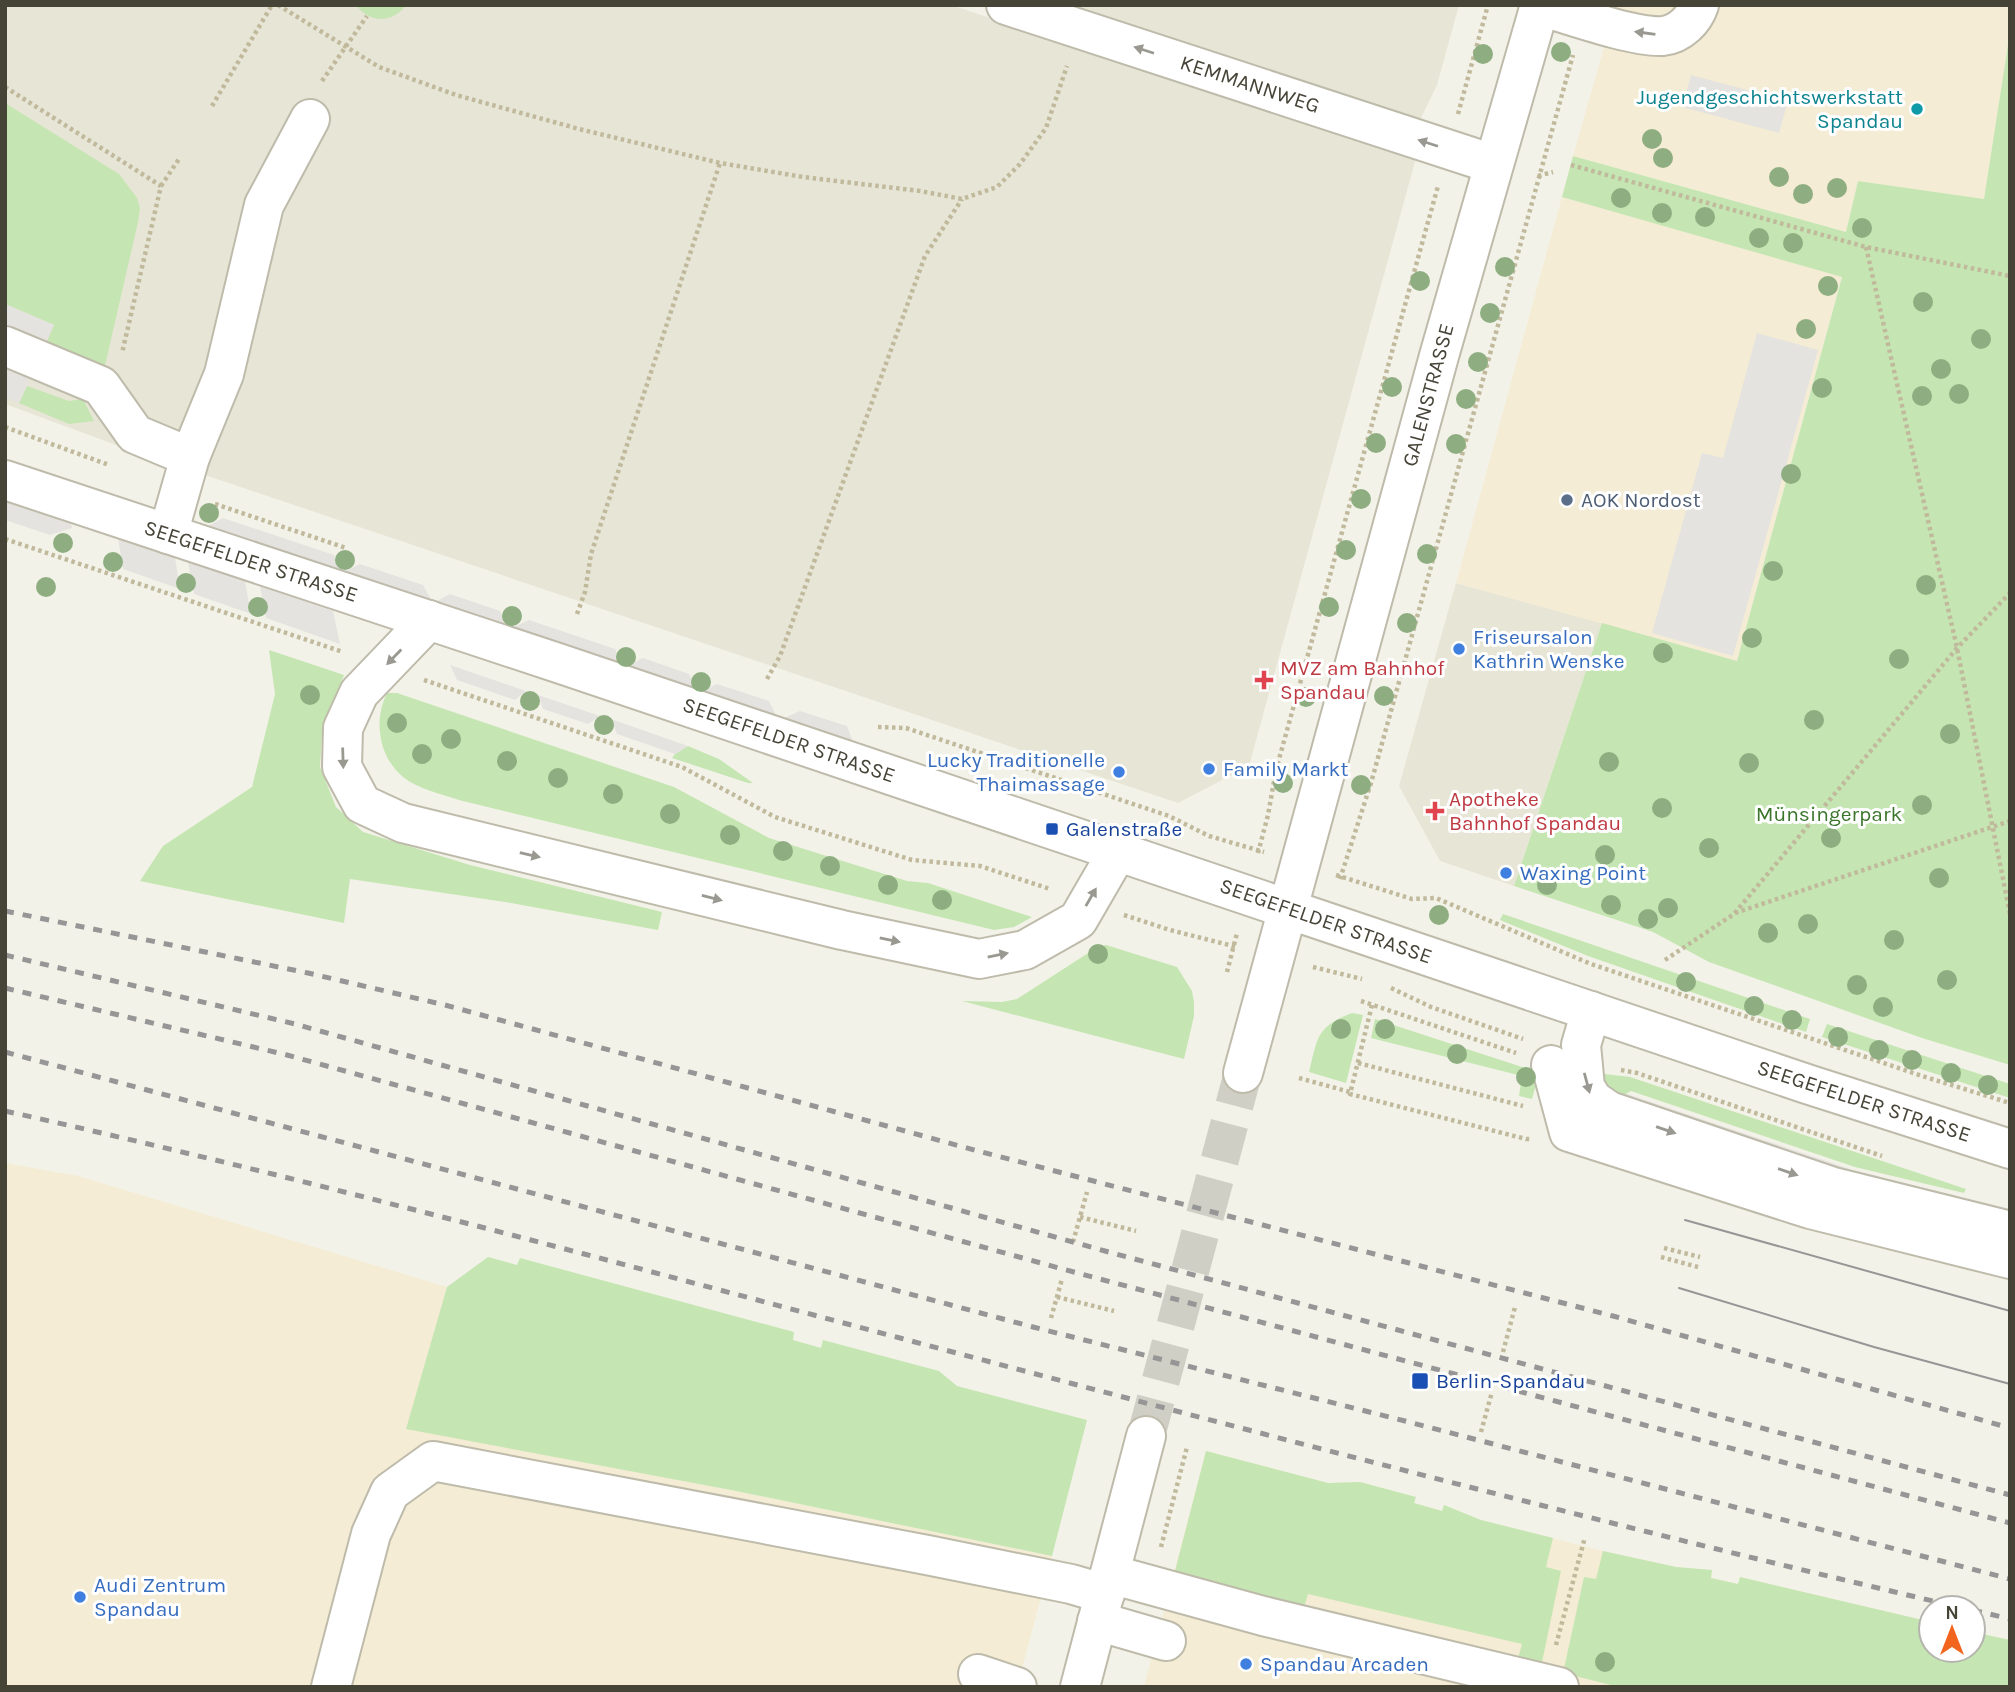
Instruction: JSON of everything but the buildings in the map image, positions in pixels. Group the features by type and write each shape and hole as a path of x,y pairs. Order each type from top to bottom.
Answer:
{"street":[{"name":"KEMMANNWEG","path":"1006,5 1493,164"},
{"path":"1540,6 1636,32 1664,36 1689,24 1699,5"},
{"name":"GALENSTRASSE","path":"1243,1073 1493,164 1540,6"},
{"path":"168,534 190,457 224,374 264,205 310,119"},
{"path":"5,346 101,386 135,435 190,457"},
{"name":"SEEGEFELDER STRASSE","path":"5,480 2010,1149"},
{"path":"429,620 359,693 343,728 342,767 362,804 402,823 842,930 979,959 1025,950 1078,920 1118,851"},
{"path":"1591,1011 1581,1045 1567,1062 1567,1124 1810,1209 2010,1259"},
{"path":"1567,1062 1593,1100 1609,1111 1833,1187 2010,1231"},
{"path":"1080,1687 1146,1436"},
{"path":"331,1687 370,1534 390,1492 433,1461 952,1560 1071,1584 1104,1596 1263,1616 1550,1686"},
{"path":"1104,1596 1166,1641"},
{"path":"978,1674 1017,1687"}],"path":[{"path":"212,106 272,5"},
{"path":"278,5 379,67 456,94 579,129 720,163 803,177 920,191 962,200 998,187 1020,164 1046,128 1070,55"},
{"path":"1456,122 1488,5"},
{"path":"310,119 312,97 367,16"},
{"path":"1352,837 1371,783 1584,18"},
{"path":"5,87 161,186"},
{"path":"111,400 161,186 179,159"},
{"path":"577,614 585,592 591,554 720,163"},
{"path":"1571,165 1866,247 2010,276"},
{"path":"1532,174 1539,177 1553,172"},
{"path":"1268,815 1276,771 1440,177"},
{"path":"766,678 780,656 925,256 962,200"},
{"path":"1866,247 1957,648 2010,914"},
{"path":"5,539 350,654"},
{"path":"1734,914 1957,648 2010,593"},
{"path":"414,676 682,766 775,817 912,860 980,866 1051,890"},
{"path":"1003,761 1169,816 1209,836"},
{"path":"1665,960 1734,914 2010,821"},
{"path":"1397,894 1412,899 1436,898 1591,964 2010,1103"},
{"path":"1133,917 1175,932"},
{"path":"1379,984 1567,1062"},
{"path":"1361,1001 1567,1062 1637,1073 1892,1159"},
{"path":"1350,1092 1372,1005"},
{"path":"1358,1063 1567,1124"},
{"path":"1299,1078 1350,1094 1526,1139 1567,1124"},
{"path":"1073,1242 1087,1192"},
{"path":"1080,1217 1136,1231"},
{"path":"1664,1248 1700,1257"},
{"path":"1661,1257 1698,1267"},
{"path":"1051,1318 1062,1279"},
{"path":"1057,1297 1114,1311"},
{"path":"1503,1352 1516,1307"},
{"path":"1482,1432 1492,1392"},
{"path":"1550,1686 1585,1537"}],"shaded area":[{"path":"5,5 951,5 1416,158 1249,766 1178,803 119,446 5,404"},
{"path":"1061,5 1459,5 1437,85 1419,122"},
{"path":"1616,5 2010,5 2010,32 1984,199 1858,181 1846,232 1573,156"},
{"path":"1691,75 1788,101 1779,133 1682,107"},
{"path":"1562,197 1842,276 1737,661 1456,583"},
{"path":"5,304 54,325 19,403 5,397"},
{"path":"1757,333 1818,350 1733,656 1652,633 1702,453 1723,458"},
{"path":"5,500 71,522 72,528 50,535 5,520"},
{"path":"223,518 334,555 341,570 208,526"},
{"path":"118,538 175,557 180,589 123,569"},
{"path":"188,562 245,581 251,614 194,594"},
{"path":"360,564 423,585 432,601 344,572"},
{"path":"1456,583 1602,623 1514,886 1440,861 1399,786"},
{"path":"260,586 333,611 340,644 266,618"},
{"path":"450,594 500,611 507,626 435,602"},
{"path":"529,620 615,649 622,665 512,628"},
{"path":"643,658 689,674 697,690 627,666"},
{"path":"450,665 526,691 515,700 457,680"},
{"path":"717,684 769,701 777,717 701,691"},
{"path":"538,695 600,716 588,724 543,709"},
{"path":"800,711 847,726 853,742 782,719"},
{"path":"611,719 688,746 675,754 617,734"},
{"path":"1627,1094 1853,1170 2010,1209 2010,1221 1869,1187 1620,1099"},
{"path":"5,1163 78,1176 447,1287 407,1428 731,1490 1052,1556 1017,1687 5,1687"},
{"path":"1206,1451 1328,1483 1360,1482 1416,1497 1414,1503 1442,1511 1444,1505 1481,1520 1603,1551 1676,1567 1712,1570 1711,1578 1738,1584 1740,1577 1917,1619 1917,1664 1987,1664 1987,1635 2010,1640 2010,1687 1144,1687"}],"green space":[{"path":"356,5 406,5 395,15 381,19 368,16"},
{"name":"Münsingerpark","path":"2010,32 2010,1065 1922,1038 1709,962 1653,932 1514,886 1602,623 1737,661 1842,277 1562,197 1573,156 1846,232 1858,181 1984,199"},
{"path":"5,103 119,174 137,198 140,208 138,222 104,370 45,345 54,325 5,304"},
{"path":"27,386 69,401 83,399 94,421 69,424 19,403"},
{"path":"269,650 344,675 322,735 320,767 336,807 363,832 470,865 662,912 658,930 511,903 350,879 344,923 140,881 163,846 252,787 275,694"},
{"path":"387,693 397,693 674,787 769,838 907,881 928,883 1032,917 1014,927 994,930 430,791 403,777 388,759 380,727 380,715"},
{"path":"688,746 719,759 753,783 672,758"},
{"path":"1503,914 1810,1019 1806,1032 1588,956 1500,920"},
{"path":"1106,945 1177,967 1192,991 1194,1002 1194,1016 1184,1059 962,1001 1002,1002 1017,999 1099,946"},
{"path":"1352,1013 1363,1015 1346,1083 1309,1072 1320,1035 1331,1023"},
{"path":"1375,1019 1528,1069 1537,1081 1532,1099 1519,1096 1522,1076 1371,1038"},
{"path":"1827,1024 2010,1084 2010,1098 1822,1037"},
{"path":"1593,1070 1630,1077 1966,1189 1964,1193 1855,1167 1631,1091 1614,1101"},
{"path":"488,1257 517,1265 520,1258 794,1332 793,1340 821,1348 823,1340 939,1371 957,1386 1087,1420 1052,1556 731,1490 406,1429 447,1287"},
{"path":"1206,1451 1328,1483 1360,1482 1416,1497 1414,1503 1442,1511 1444,1505 1481,1520 1553,1538 1546,1567 1561,1571 1541,1667 1517,1662 1522,1644 1308,1594 1303,1611 1174,1575"},
{"path":"1603,1551 1676,1567 1712,1570 1711,1578 1738,1584 1740,1577 1917,1619 1917,1664 1987,1664 1987,1635 2010,1640 2010,1687 1619,1687 1563,1673 1584,1577 1596,1579"}],"tunnel":[{"path":"1146,1436 1243,1073"}],"tram line":[{"path":"1685,1220 2010,1311"},
{"path":"1679,1288 1874,1347 2010,1384"}],"railway":[{"path":"5,911 308,973 445,1005 978,1151 1613,1316 2010,1428"},
{"path":"5,955 295,1024 1105,1251 2010,1495"},
{"path":"5,988 287,1055 1059,1268 2010,1523"},
{"path":"5,1052 1033,1327 2010,1579"},
{"path":"5,1111 342,1191 1431,1477 1917,1597"},
{"path":"1987,1613 2010,1619"}],"place":[{"name":"Jugendgeschichtswerkstatt Spandau","path":"1917,109"},
{"name":"AOK Nordost","path":"1567,500"},
{"name":"Friseursalon Kathrin Wenske","path":"1459,649"},
{"name":"MVZ am Bahnhof Spandau","path":"1264,680"},
{"name":"Family Markt","path":"1209,769"},
{"name":"Lucky Traditionelle Thaimassage","path":"1119,772"},
{"name":"Apotheke Bahnhof Spandau","path":"1435,811"},
{"name":"Galenstraße","path":"1052,829"},
{"name":"Waxing Point","path":"1506,873"},
{"name":"Berlin-Spandau","path":"1420,1381"},
{"name":"Audi Zentrum Spandau","path":"80,1597"},
{"name":"Spandau Arcaden","path":"1246,1664"}]}
